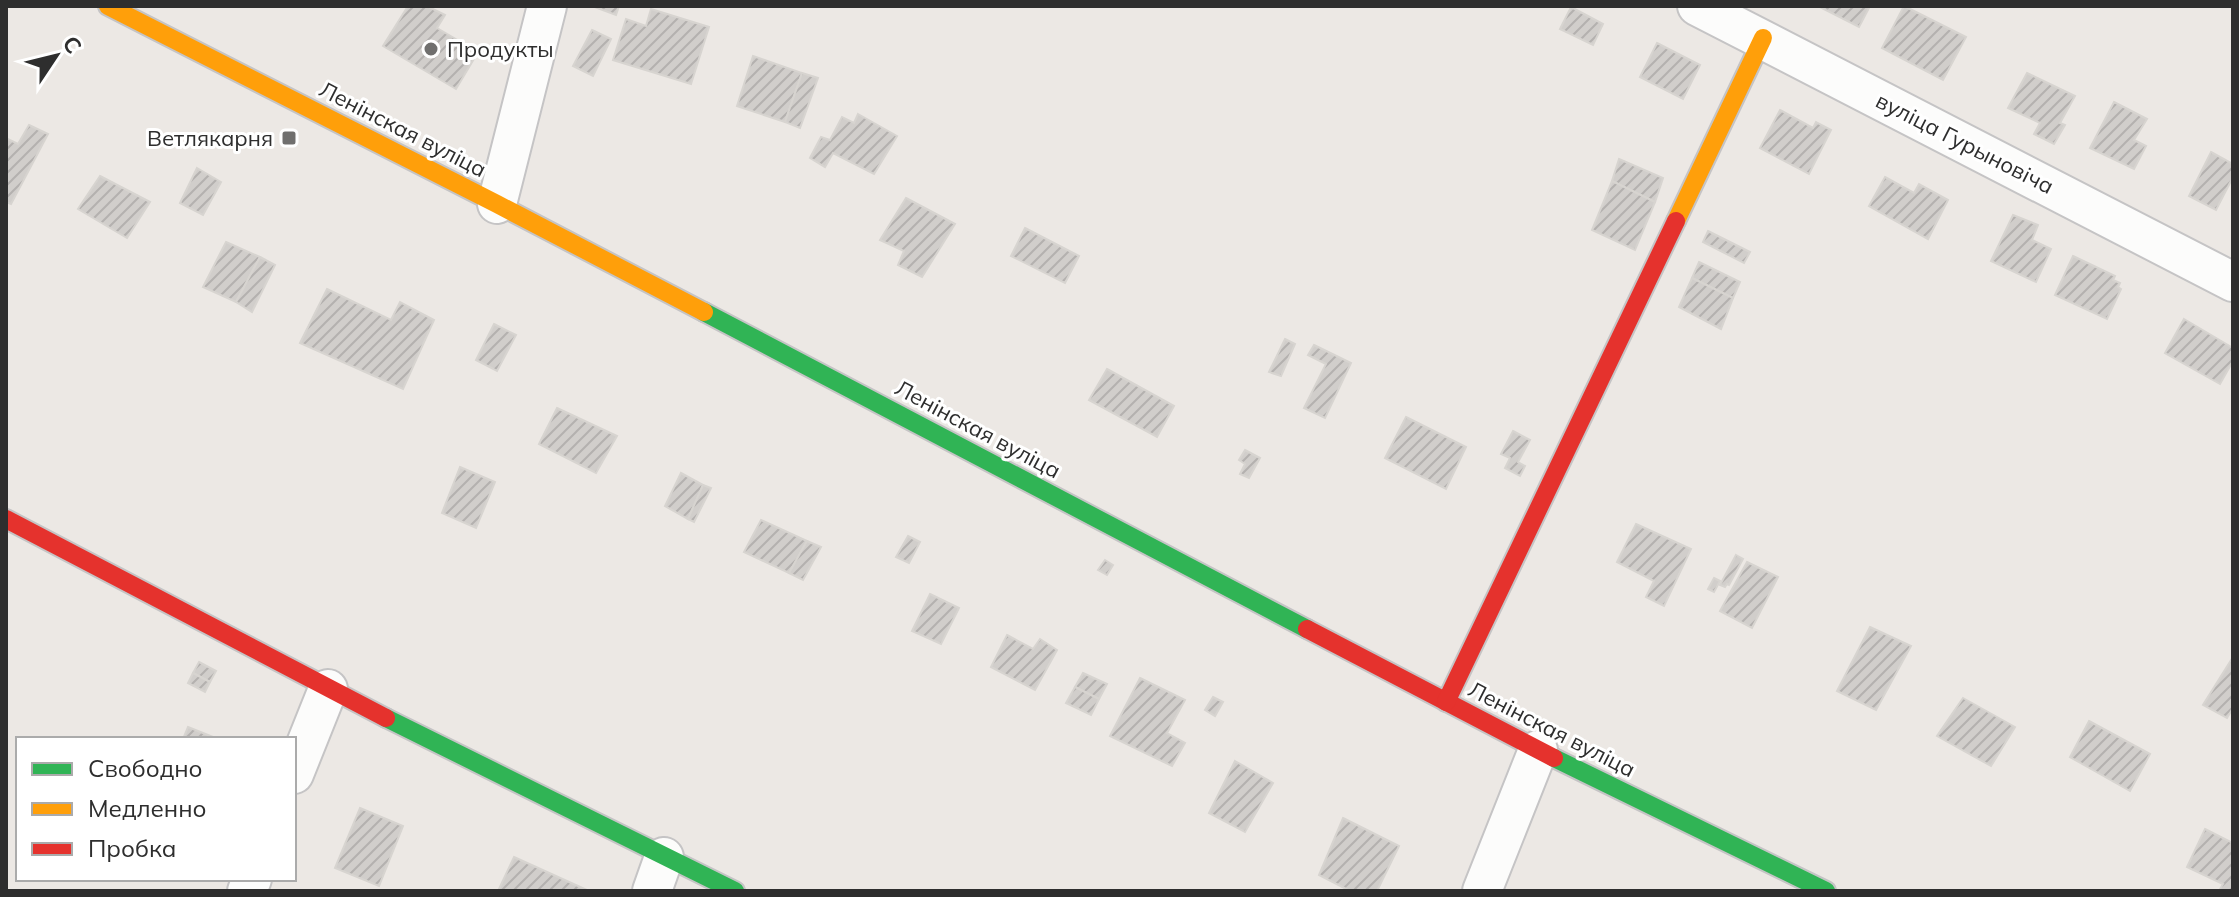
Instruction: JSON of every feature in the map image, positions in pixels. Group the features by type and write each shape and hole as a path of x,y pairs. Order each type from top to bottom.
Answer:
{"main road":[{"name":"Ленінская вуліца","path":"108,6 497,204 1538,750 1826,891"},
{"path":"1446,702 1763,38"},
{"path":"6,519 328,689 658,874 735,891"}],"street":[{"path":"497,204 547,6"},
{"name":"вуліца Гурыновіча","path":"1697,6 2233,282"},
{"path":"296,769 328,689"},
{"path":"1482,891 1538,750"}],"building":[{"name":"Продукты","path":"408,6 427,6 445,15 437,28 478,52 456,89 383,46"},
{"path":"592,6 619,6 616,15"},
{"path":"1818,6 1870,6 1859,27"},
{"path":"1904,6 1966,37 1943,80 1882,48"},
{"path":"1571,7 1603,24 1593,45 1560,29"},
{"path":"651,9 709,27 691,84 613,60 626,19 646,26"},
{"path":"592,30 611,39 593,76 573,66"},
{"path":"1657,43 1700,65 1683,99 1640,77"},
{"path":"753,56 802,73 785,122 737,106"},
{"path":"802,73 818,78 800,128 785,122"},
{"path":"2027,73 2075,96 2060,123 2065,125 2054,144 2034,134 2040,123 2008,108"},
{"path":"2114,102 2147,119 2134,140 2146,146 2134,169 2090,148"},
{"path":"1780,110 1813,128 1816,122 1831,130 1809,174 1760,148"},
{"path":"858,114 897,136 874,174 833,153 825,167 810,158 821,137 830,140 842,117 854,123"},
{"path":"29,125 48,134 11,204 6,202 6,138 18,144"},
{"path":"2211,152 2233,164 2233,177 2216,210 2189,196"},
{"path":"1619,159 1663,178 1655,202 1612,181"},
{"path":"197,168 221,182 203,215 180,203"},
{"path":"100,176 150,202 127,238 78,209"},
{"path":"1885,177 1914,193 1919,184 1948,200 1928,239 1869,206"},
{"path":"1612,181 1655,202 1635,250 1592,230"},
{"path":"906,198 955,224 922,277 898,265 904,251 880,240"},
{"path":"2013,215 2038,225 2032,240 2051,249 2036,282 1991,261"},
{"path":"1025,228 1079,256 1065,283 1011,256"},
{"path":"1708,231 1750,252 1744,263 1703,242"},
{"path":"226,242 260,257 236,302 203,287"},
{"path":"2073,256 2115,276 2113,280 2120,283 2118,287 2121,289 2107,319 2055,295"},
{"path":"260,257 275,265 252,312 236,302"},
{"path":"1699,262 1740,282 1733,298 1692,278"},
{"path":"1692,278 1733,298 1721,329 1679,307"},
{"path":"327,289 391,320 400,302 434,320 403,389 300,343"},
{"path":"2184,319 2233,348 2233,361 2220,384 2165,353"},
{"path":"494,324 516,335 497,371 476,360"},
{"path":"1285,339 1295,344 1281,376 1269,372"},
{"path":"1314,345 1351,363 1325,418 1304,408 1326,364 1308,355"},
{"path":"1107,369 1174,406 1157,437 1089,400"},
{"path":"557,408 617,436 596,473 539,444"},
{"path":"1406,417 1466,447 1446,489 1385,458"},
{"path":"1513,431 1530,440 1518,462 1525,466 1520,476 1505,468 1510,458 1501,454"},
{"path":"1245,450 1260,458 1249,478 1240,474 1245,464 1239,460"},
{"path":"460,467 495,482 476,528 442,513"},
{"path":"681,473 703,485 688,519 665,506"},
{"path":"703,485 711,488 694,522 688,519"},
{"path":"761,520 807,541 789,573 744,552"},
{"path":"1636,524 1691,549 1664,606 1646,597 1654,581 1617,562"},
{"path":"908,536 920,542 909,563 896,557"},
{"path":"807,541 821,547 803,580 789,573"},
{"path":"1736,555 1743,559 1729,585 1720,585"},
{"path":"1105,560 1113,565 1107,575 1098,570"},
{"path":"1747,562 1778,577 1752,628 1720,611"},
{"path":"1714,578 1720,581 1714,592 1708,589"},
{"path":"930,594 959,608 941,644 912,631"},
{"path":"1870,627 1911,646 1876,710 1837,691"},
{"path":"1007,635 1033,649 1040,639 1057,650 1035,690 991,667"},
{"path":"2233,657 2233,708 2227,718 2203,705"},
{"path":"199,662 216,671 210,682 193,673"},
{"path":"193,673 210,682 205,692 188,683"},
{"path":"1083,673 1107,684 1099,699 1075,687"},
{"path":"1140,678 1185,700 1167,733 1185,743 1172,766 1110,736"},
{"path":"1075,687 1099,699 1091,715 1066,703"},
{"path":"1213,697 1223,702 1215,716 1205,710"},
{"path":"1963,698 2015,727 1991,766 1937,736"},
{"path":"2089,721 2150,754 2130,791 2070,757"},
{"path":"188,727 213,737 184,737"},
{"path":"1235,761 1273,783 1245,832 1209,813"},
{"path":"360,808 403,826 379,886 335,868"},
{"path":"1343,818 1399,846 1377,891 1350,891 1319,875"},
{"path":"2205,829 2233,843 2233,891 2219,891 2223,884 2187,867"},
{"path":"514,857 589,891 498,891"}],"traffic: fast":[{"path":"704,312 1307,629"},
{"path":"386,718 735,891"},
{"path":"1554,758 1826,891"}],"traffic: slow":[{"path":"108,6 704,312"},
{"path":"1676,221 1763,38"}],"traffic: jam":[{"path":"1446,702 1676,221"},
{"path":"6,519 386,718"},
{"path":"1307,629 1554,758"}],"place":[{"name":"Продукты","path":"431,49"},
{"name":"Ветлякарня","path":"289,138"}]}
